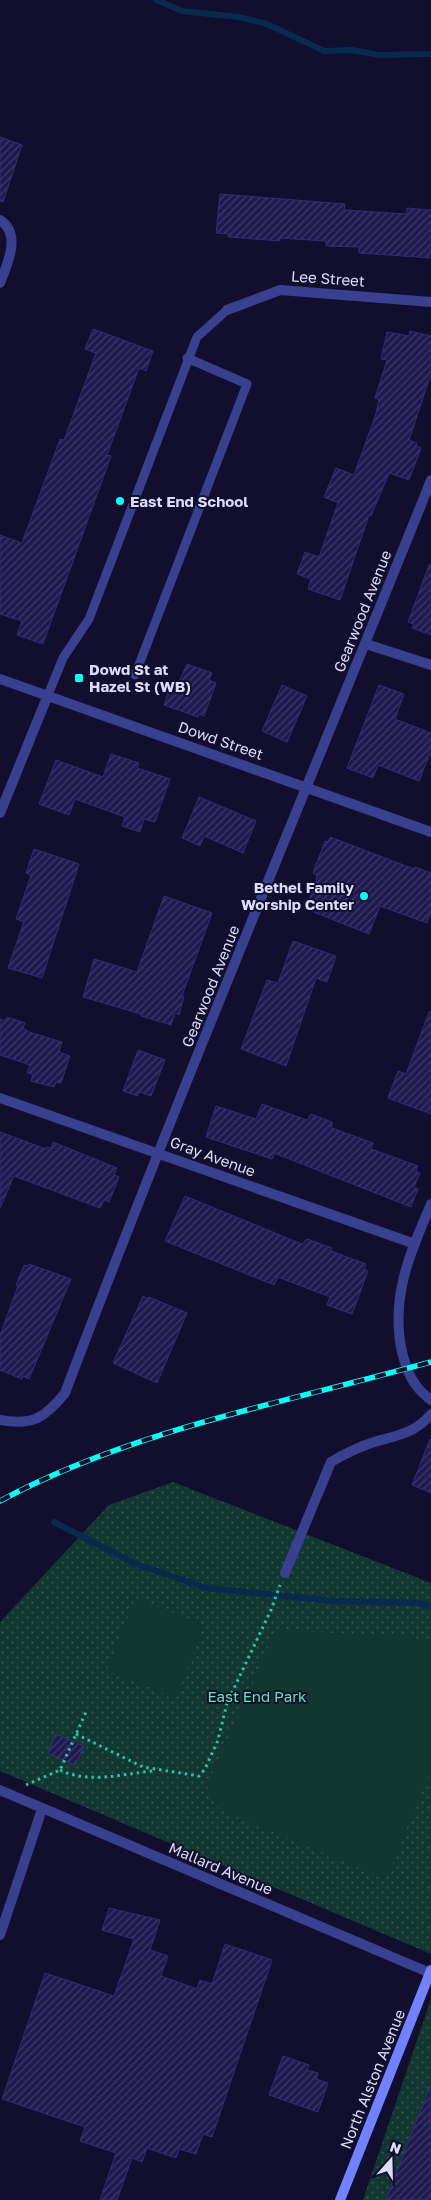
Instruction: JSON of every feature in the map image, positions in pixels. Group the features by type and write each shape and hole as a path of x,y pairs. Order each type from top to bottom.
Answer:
{"main road":[{"name":"North Alston Avenue","path":"340,2200 427,1991 430,1971"}],"street":[{"path":"0,284 12,241 3,222"},
{"name":"Lee Street","path":"227,310 280,290 431,302"},
{"name":"Gearwood Avenue","path":"0,1420 29,1422 44,1415 65,1393 159,1152 431,480"},
{"path":"366,644 431,665"},
{"name":"Dowd Street","path":"0,678 431,832"},
{"path":"0,813 48,695"},
{"name":"Gray Avenue","path":"0,1098 159,1152 415,1244"},
{"path":"431,1204 401,1284 397,1316 406,1369 412,1382 431,1400"},
{"path":"285,1572 332,1462 372,1443 402,1436 423,1424 431,1414"},
{"name":"Mallard Avenue","path":"0,1790 430,1971"},
{"path":"0,1935 42,1809"}],"lane":[{"path":"48,695 63,658 89,619 187,358 200,332 227,310"},
{"path":"135,675 247,384 187,358"}],"path":[{"path":"76,1734 143,1767 156,1771 198,1776 205,1769 218,1740 227,1703 271,1610 285,1572"},
{"path":"25,1785 60,1770 86,1712"},
{"path":"60,1770 72,1776 89,1779 156,1771"}],"green space":[{"name":"East End Park","path":"173,1482 431,1583 431,1954 0,1771 0,1622 109,1505"},
{"path":"135,1598 204,1625 176,1698 107,1671"},
{"path":"276,1630 409,1637 431,1642 431,1769 386,1879 218,1809 207,1786"},
{"path":"431,1999 431,2200 363,2200"}],"building":[{"path":"0,137 22,145 3,202 0,201"},
{"path":"220,194 345,204 344,210 407,214 407,208 431,210 431,258 359,253 359,247 326,246 326,241 280,238 280,241 228,237 229,234 216,233"},
{"path":"93,329 153,351 146,371 139,368 107,455 111,456 43,644 17,635 22,621 0,614 0,535 22,543 60,439 64,440 96,353 85,349"},
{"path":"410,331 431,336 431,374 409,440 417,443 416,446 421,448 409,480 389,473 371,516 369,515 340,600 308,589 311,579 297,574 305,552 319,557 338,503 324,497 336,468 354,475 376,414 379,399 375,398 387,360 381,359 387,332 409,336"},
{"path":"429,565 431,565 431,635 412,628 414,624 408,622"},
{"path":"187,664 212,673 209,680 216,683 204,716 199,714 198,717 164,705 171,684 177,686"},
{"path":"282,685 307,696 287,742 262,731"},
{"path":"379,685 404,694 395,719 431,733 431,751 419,781 378,765 373,778 347,768"},
{"path":"111,754 139,763 137,768 170,779 155,822 144,819 140,832 122,826 125,817 75,799 69,815 39,804 56,760 103,777"},
{"path":"199,797 256,821 243,853 204,836 200,846 182,838"},
{"path":"330,837 414,869 415,867 431,873 431,911 427,923 380,906 369,934 306,909 316,881 317,875 313,873 325,841 328,842"},
{"path":"34,849 79,864 42,978 8,968 24,922 16,919 31,875 26,873"},
{"path":"164,896 212,913 182,996 184,996 179,1015 175,1013 171,1025 83,997 94,959 137,972"},
{"path":"293,941 336,956 327,982 316,978 286,1066 241,1049 267,980 278,983"},
{"path":"429,1012 431,1012 431,1114 388,1098 398,1071 406,1074"},
{"path":"7,1017 25,1023 23,1028 29,1032 62,1042 59,1052 70,1056 61,1083 56,1082 54,1087 31,1081 33,1074 27,1073 30,1065 0,1055 0,1019 5,1021"},
{"path":"138,1050 165,1060 151,1096 139,1092 138,1096 123,1091"},
{"path":"262,1104 307,1120 311,1114 332,1122 332,1128 373,1143 371,1149 418,1166 416,1172 420,1173 414,1187 418,1189 411,1207 274,1153 272,1159 206,1137 216,1106 256,1119"},
{"path":"0,1132 46,1149 47,1147 51,1148 53,1142 117,1168 114,1175 119,1177 109,1202 104,1200 100,1208 14,1176 0,1208"},
{"path":"185,1196 302,1244 307,1239 332,1248 331,1251 366,1264 364,1269 368,1271 352,1314 327,1305 330,1297 278,1277 274,1285 165,1241"},
{"path":"29,1264 71,1279 29,1379 23,1376 22,1379 0,1370 0,1335 24,1265 28,1266"},
{"path":"143,1296 187,1313 157,1383 113,1363"},
{"path":"431,1440 431,1493 412,1485"},
{"path":"56,1734 84,1746 75,1765 48,1753"},
{"path":"109,1908 160,1920 150,1950 168,1956 161,1976 197,1989 200,1980 212,1984 225,1944 272,1960 212,2137 203,2134 196,2154 179,2149 176,2158 147,2148 142,2162 132,2158 117,2200 100,2200 116,2153 80,2141 85,2127 2,2099 45,1973 114,1996 134,1939 102,1930"},
{"path":"283,2056 309,2065 307,2070 318,2073 316,2079 328,2083 318,2112 269,2095"},
{"path":"430,2086 431,2200 386,2200"}],"waterway":[{"path":"156,0 182,11 239,17 267,24 324,51 352,50 380,55 431,54"},
{"path":"54,1522 136,1564 206,1588 333,1601 421,1603 431,1607"}],"railway":[{"path":"0,1501 51,1476 156,1436 431,1362"}],"place":[{"name":"East End School","path":"120,501"},
{"name":"Dowd St at Hazel St (WB)","path":"79,678"},
{"name":"Bethel Family Worship Center","path":"364,896"}]}
